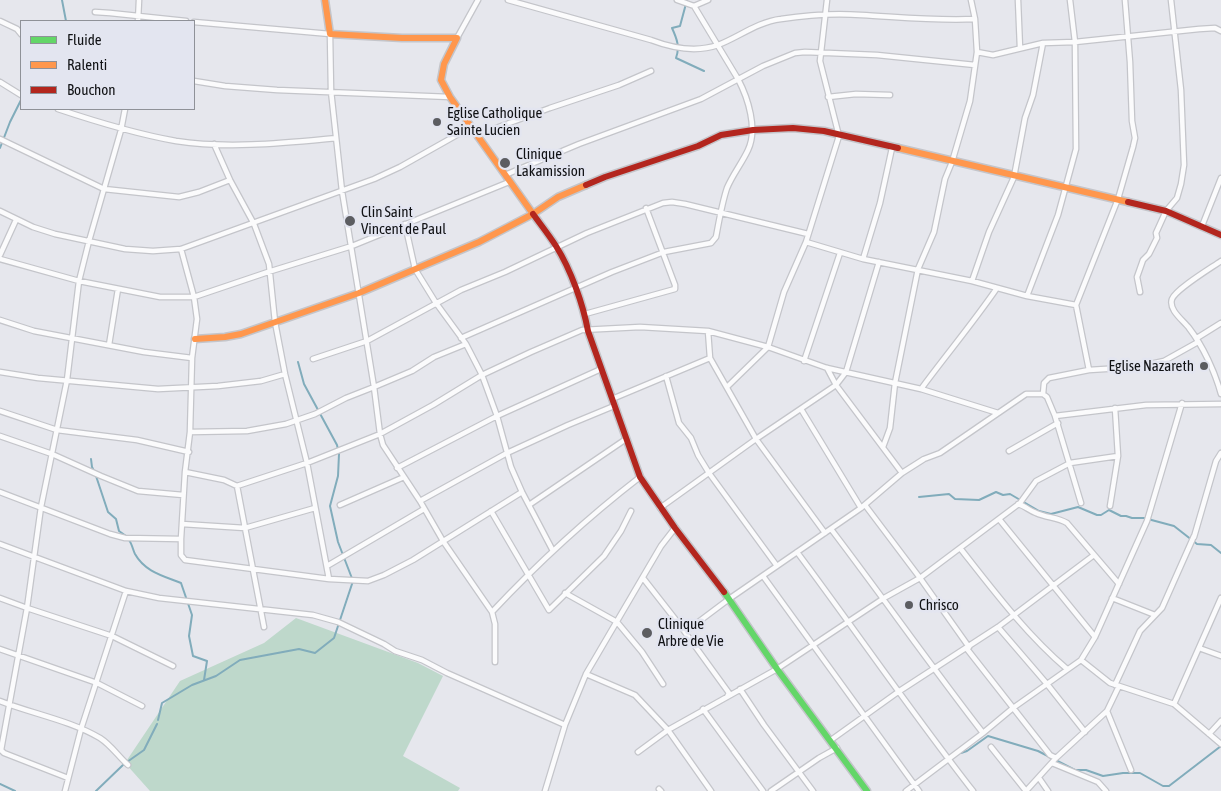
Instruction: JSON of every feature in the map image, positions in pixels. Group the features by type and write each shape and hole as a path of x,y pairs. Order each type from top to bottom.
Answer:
{"street":[{"path":"138,0 139,19"},
{"path":"325,0 330,34 331,91 342,191 383,446 420,501 443,541 492,612 495,624 495,662"},
{"path":"478,0 448,56 441,74 441,80 471,128 557,246 576,288 585,314 588,331 640,477 660,508 729,599 777,669 867,791"},
{"path":"508,0 678,48 700,48 717,45 766,22 825,14 924,19 975,19"},
{"path":"462,338 612,272 664,252 713,241 716,237 727,188 734,172 749,149 753,130 744,90 738,79 694,6 677,0"},
{"path":"694,6 708,0"},
{"path":"727,387 768,347 784,292 806,242 839,136 821,70 820,52 827,0"},
{"path":"883,447 890,428 895,383 918,269 934,232 945,178 952,162 970,101 976,52 975,19 971,0"},
{"path":"1018,0 1020,48"},
{"path":"1027,296 1043,258 1066,188 1077,140 1075,42 1070,0"},
{"path":"1088,370 1076,305 1118,199 1135,138 1132,121 1125,0"},
{"path":"1140,292 1137,277 1143,260 1149,254 1157,238 1156,233 1166,211 1177,198 1184,165 1181,90 1171,0"},
{"path":"95,12 139,19 162,20"},
{"path":"0,21 17,29 20,33"},
{"path":"195,22 330,34 402,38 457,38"},
{"path":"976,52 993,55 1043,43 1075,42 1210,28 1221,31"},
{"path":"972,281 989,232 1014,177 1025,118 1033,95 1043,43"},
{"path":"505,175 579,144 702,99 738,79 795,53 820,52 877,55 975,65"},
{"path":"477,135 550,108 619,86 650,71"},
{"path":"195,81 225,86 277,90 450,96"},
{"path":"0,82 20,94"},
{"path":"828,97 856,94 890,95"},
{"path":"61,110 120,130 176,141 214,144 283,143 336,138"},
{"path":"68,778 0,750 27,608 41,507 66,380 80,281 125,110"},
{"path":"0,211 16,220 55,234 137,251 180,249 374,180 471,128"},
{"path":"195,340 225,338 241,334 359,293 479,242 533,214 558,197 605,177 698,146 721,135 753,130 805,129 824,132 1166,211 1221,235"},
{"path":"2,140 104,188 179,197 199,192 230,180"},
{"path":"214,144 230,180 254,224 269,264 268,272 274,322 307,463 329,579"},
{"path":"863,259 880,203 892,148"},
{"path":"1202,226 1221,178"},
{"path":"0,259 80,281 160,298 194,297 352,246 509,182"},
{"path":"313,359 367,341 461,290 646,208 672,202 685,204 808,234"},
{"path":"585,314 675,289 664,252 646,208"},
{"path":"0,255 16,220"},
{"path":"405,224 415,269 436,303 466,344 482,375 497,416 511,467 553,550"},
{"path":"806,242 863,259 918,269 1027,296 1076,305"},
{"path":"180,249 194,297 197,319 192,358 190,432 180,539 181,555 184,560 329,579 368,581 413,560 522,492"},
{"path":"804,361 840,253"},
{"path":"1221,261 1183,287 1172,298 1176,313 1197,340 1218,381 1221,394"},
{"path":"660,508 756,439 836,386 846,372 879,262"},
{"path":"110,345 118,288"},
{"path":"921,389 938,365 974,322 997,288"},
{"path":"0,320 34,330 144,352 192,358"},
{"path":"1043,394 1044,384 1049,378 1088,370 1121,369 1164,360 1221,323"},
{"path":"185,472 224,480 237,486 307,463 380,434 482,375 576,332 640,327 708,331 768,347 827,368 921,389 998,414"},
{"path":"708,331 710,358 756,439 826,532"},
{"path":"190,432 247,431 286,424 319,412 346,398 412,371 434,357 466,344"},
{"path":"612,399 710,358"},
{"path":"827,368 836,386 902,473"},
{"path":"397,468 497,416 601,369"},
{"path":"0,372 38,378 158,390 192,389 261,380 285,374"},
{"path":"666,376 679,423 691,438 698,455 709,473 777,566"},
{"path":"685,632 729,599 863,506 902,473 924,459 940,453 1026,394 1043,394 1047,397 1058,423 1081,503"},
{"path":"1055,416 1116,408 1182,403 1221,404"},
{"path":"906,791 1013,708 1080,660 1095,636 1147,519 1182,403"},
{"path":"420,501 507,453 614,406"},
{"path":"1110,506 1118,456 1116,408"},
{"path":"801,409 863,506 920,578 968,648 1013,708 1050,755 1056,758"},
{"path":"0,411 57,430 137,440 188,452"},
{"path":"1010,451 1058,423"},
{"path":"0,436 52,454 138,491 183,495"},
{"path":"529,505 626,439"},
{"path":"992,747 1026,791 1056,758 1107,711 1140,631 1162,608 1192,540 1216,461 1221,452"},
{"path":"638,752 668,730 777,669 884,598 920,578 1020,502 1036,481 1070,463 1118,456"},
{"path":"340,505 404,477"},
{"path":"492,612 553,550 600,508 640,477"},
{"path":"237,486 264,627"},
{"path":"0,492 125,538 180,539"},
{"path":"1020,502 1036,513 1058,518 1067,523 1119,584"},
{"path":"182,524 246,528 315,508"},
{"path":"327,566 424,509"},
{"path":"491,511 549,610 604,556 621,531 631,511"},
{"path":"999,518 1095,636"},
{"path":"545,791 565,725 586,674 675,528"},
{"path":"830,529 884,598 934,669 983,733"},
{"path":"0,544 126,591 159,598 313,615 338,622 395,651 422,660 565,725"},
{"path":"960,548 1014,616 1047,652 1067,670"},
{"path":"797,552 898,692 973,791"},
{"path":"831,740 898,692 998,628 1094,556"},
{"path":"763,576 919,791"},
{"path":"643,578 729,693 728,697"},
{"path":"65,791 81,729 126,591"},
{"path":"565,593 616,622 642,652 663,684"},
{"path":"0,598 112,636 173,666"},
{"path":"1112,598 1155,615"},
{"path":"1174,704 1221,598"},
{"path":"998,628 1047,684 1085,732"},
{"path":"1200,648 1221,656"},
{"path":"0,649 97,683 142,706"},
{"path":"1080,660 1110,683 1174,704 1221,744"},
{"path":"586,674 635,695 668,730 711,791"},
{"path":"740,689 813,791"},
{"path":"0,701 81,729 101,738 128,765"},
{"path":"703,709 763,791"},
{"path":"1107,711 1131,770"},
{"path":"1209,734 1221,721"},
{"path":"771,791 837,748"},
{"path":"1052,763 1098,782 1106,791"},
{"path":"1039,778 1048,791"}],"green space":[{"path":"296,618 418,663 443,676 403,756 460,788 458,791 150,791 125,763 180,681 264,643"}],"waterway":[{"path":"62,0 66,20"},
{"path":"687,0 680,26 672,28 678,50 676,58 704,71"},
{"path":"0,148 20,102"},
{"path":"158,720 162,703 192,685 216,676 240,660 299,649 315,653 334,638 353,581 338,542 330,506 338,476 339,454 337,445 304,384 298,362"},
{"path":"91,459 94,471"},
{"path":"96,476 108,512 116,519 119,531 126,536"},
{"path":"919,497 949,494 955,499 979,500 996,492 1003,495 1010,494 1039,511 1051,514 1078,507 1097,515 1101,515 1109,510 1121,516 1144,518 1174,526 1197,544 1211,545 1221,553"},
{"path":"129,540 135,554 144,565 155,573 181,583 192,615 189,636 193,656 207,661 204,680"},
{"path":"127,762 144,750 157,724"},
{"path":"961,753 967,751 988,736 1038,751 1075,770 1086,770 1103,776 1140,773 1163,786 1169,786 1221,746"},
{"path":"96,791 124,764"},
{"path":"0,784 15,791"}],"traffic: fast":[{"path":"724,592 777,669 867,791"}],"traffic: slow":[{"path":"325,0 330,34 402,38 457,38 444,64 441,80 450,97 533,214"},
{"path":"898,148 1128,202"},
{"path":"195,339 241,334 359,293 479,242 533,214 558,197 586,185"}],"traffic: jam":[{"path":"586,185 698,146 721,135 753,130 793,128 824,131 898,148"},
{"path":"1128,202 1166,211 1221,235"},
{"path":"533,214 556,246 571,276 580,299 588,331 640,477 675,528 724,592"}],"place":[{"name":"Eglise Catholique Sainte Lucien","path":"437,122"},
{"name":"Clinique Lakamission","path":"505,163"},
{"name":"Clin Saint Vincent de Paul","path":"350,221"},
{"name":"Eglise Nazareth","path":"1204,366"},
{"name":"Chrisco","path":"909,605"},
{"name":"Clinique Arbre de Vie","path":"647,633"}]}
